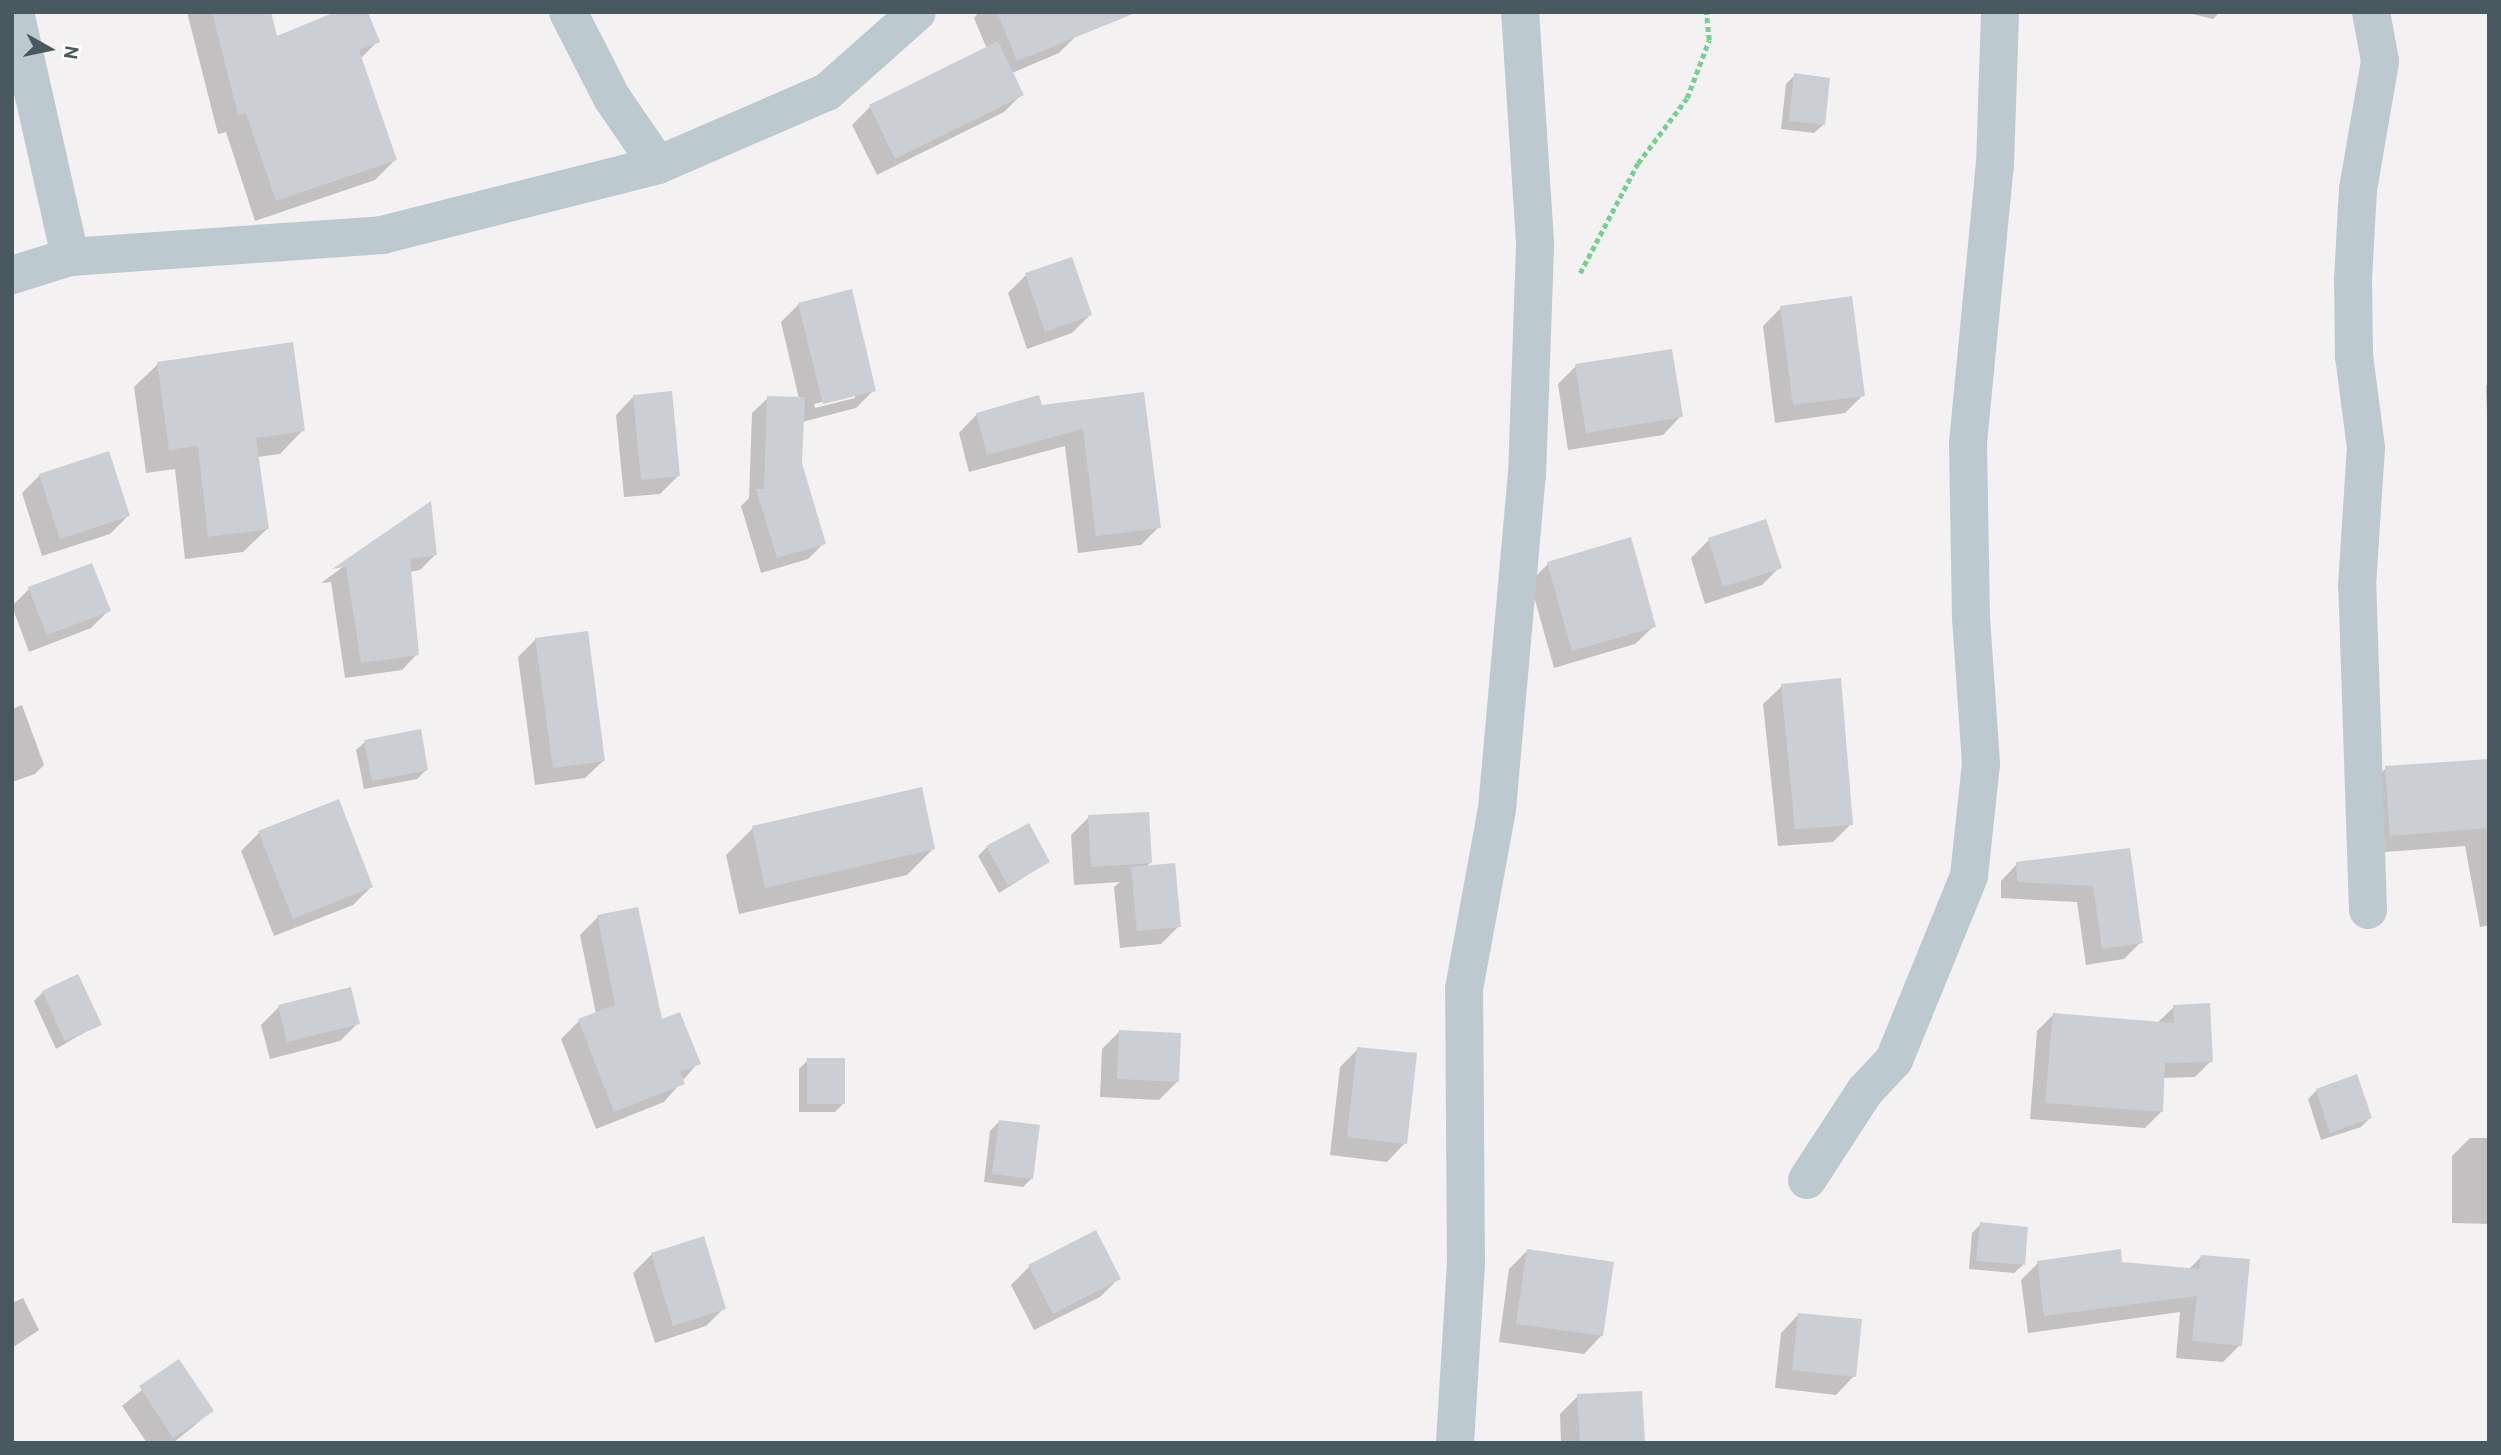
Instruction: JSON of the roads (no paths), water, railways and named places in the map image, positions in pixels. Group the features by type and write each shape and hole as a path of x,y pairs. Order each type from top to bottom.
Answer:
{"street":[{"path":"15,12 70,257"},
{"path":"568,12 612,99 658,164"},
{"path":"12,275 70,257 382,235 658,164 827,92 917,12"},
{"path":"1455,1443 1466,1265 1464,989 1497,809 1527,476 1535,242 1520,12"},
{"path":"1807,1180 1865,1091 1894,1060 1969,876 1981,764 1971,616 1968,443 1995,164 2000,12"},
{"path":"2368,910 2357,586 2366,448 2354,356 2353,279 2358,189 2380,61 2371,12"}]}
